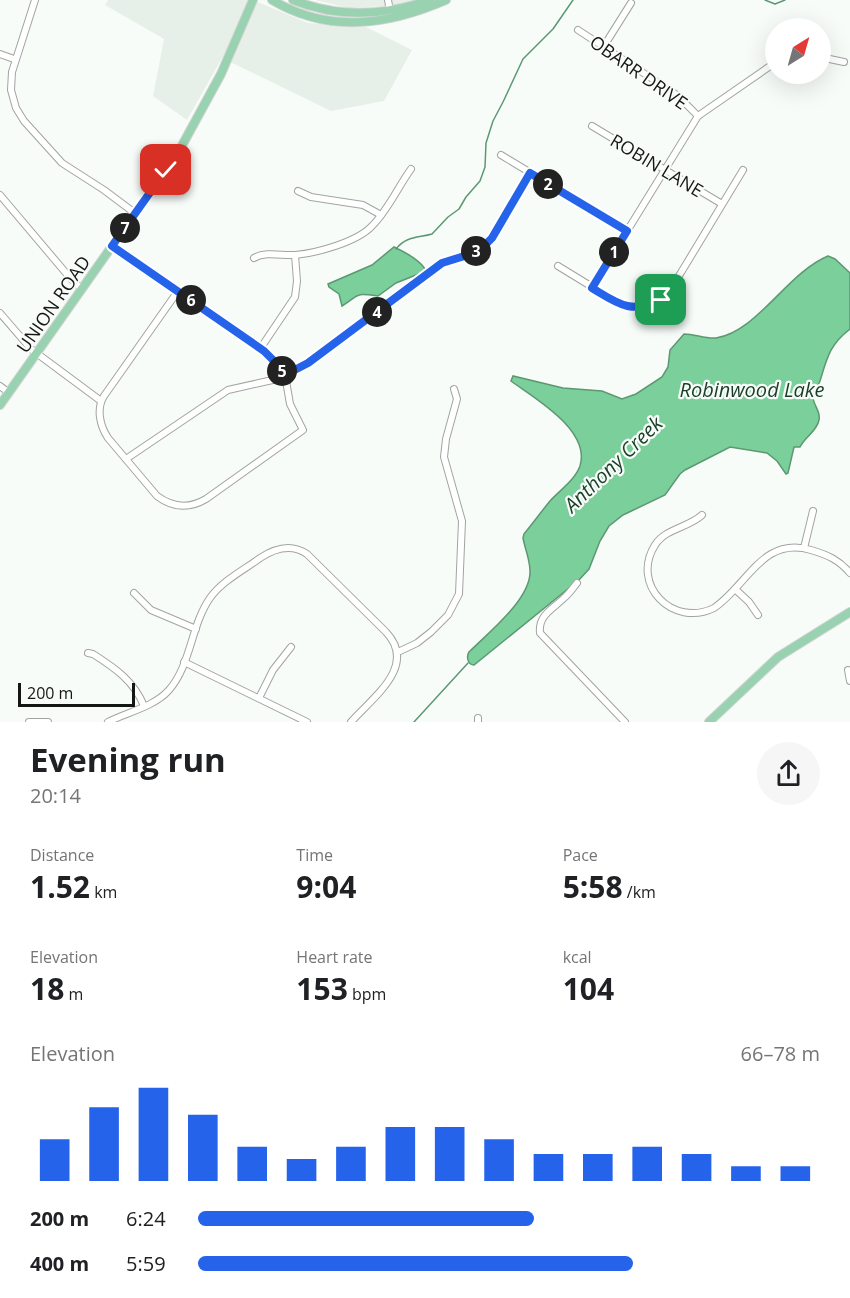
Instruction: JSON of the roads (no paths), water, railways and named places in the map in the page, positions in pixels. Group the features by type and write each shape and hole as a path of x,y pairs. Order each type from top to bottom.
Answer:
{"main road":[{"name":"UNION ROAD","path":"0,405 136,214 195,123 253,0"},
{"path":"272,0 305,15 348,22 398,18 446,0"},
{"path":"293,0 313,8 368,13 390,11 430,0"},
{"path":"709,722 782,654 850,612"}],"street":[{"path":"35,0 14,59 12,96 16,108 24,121 62,163 104,189 136,214"},
{"path":"388,0 390,11"},
{"path":"604,46 632,3"},
{"name":"OBARR DRIVE","path":"578,30 677,95 698,116"},
{"path":"0,54 14,59"},
{"path":"831,59 844,62"},
{"path":"592,288 698,116 765,70"},
{"name":"ROBIN LANE","path":"592,126 722,204"},
{"path":"501,155 627,231"},
{"path":"254,258 264,255 295,255 353,238 370,228 381,215 411,169"},
{"path":"558,266 620,304 632,308 650,305 661,300 669,292 743,170"},
{"path":"126,459 228,390 265,383 308,363 442,263 482,248 492,238 530,173"},
{"path":"298,191 311,197 363,205 381,215"},
{"path":"0,195 82,289"},
{"path":"112,246 178,291 260,349 278,365 285,375 290,404 303,430 201,502 182,507 162,500 103,429 100,416 101,401 178,291"},
{"path":"260,349 295,297 297,281 295,255"},
{"path":"0,313 36,354 101,401"},
{"path":"0,386 9,393"},
{"path":"398,652 422,640 440,624 452,610 459,594 462,521 444,457 446,439 457,399 454,389"},
{"path":"804,548 813,511"},
{"path":"702,515 663,536 654,547 648,567 652,588 670,608 699,614 714,608 769,555 786,548 804,548 830,556 850,573"},
{"path":"114,721 158,699 168,691 184,662 208,601 222,585 273,550 290,548 302,551 312,559 396,644 398,664 393,675 351,722"},
{"path":"577,583 544,616 540,633 625,722"},
{"path":"735,589 749,602 758,615"},
{"path":"134,592 151,610 196,629"},
{"path":"259,698 273,670 291,647"},
{"path":"88,653 93,654 127,679 138,693 144,706"},
{"path":"184,662 307,722"},
{"path":"848,670 850,681"},
{"path":"29,722 48,722"}],"water":[{"path":"394,247 416,260 426,271 396,283 378,296 358,295 342,306 339,294 328,284 372,265"},
{"name":"Robinwood Lake","path":"828,256 835,259 850,273 850,329 838,340 827,358 813,396 819,414 818,424 800,447 794,447 788,473 786,474 777,461 767,453 730,447 685,470 665,495 623,515 609,526 600,541 589,569 579,580 474,665 470,664 469,652 507,615 524,593 530,567 524,534 550,501 571,481 580,466 581,453 577,440 569,428 546,406 511,381 513,376 563,388 602,391 622,399 636,394 662,377 668,367 670,350 684,334 716,338 731,333 759,314 799,275"}],"waterway":[{"path":"396,249 408,240 432,234 459,209 480,181 485,167 486,143 493,121 523,59 553,29 573,0"},
{"path":"765,0 775,4 785,0"},
{"name":"Anthony Creek","path":"414,722 468,663"}]}
